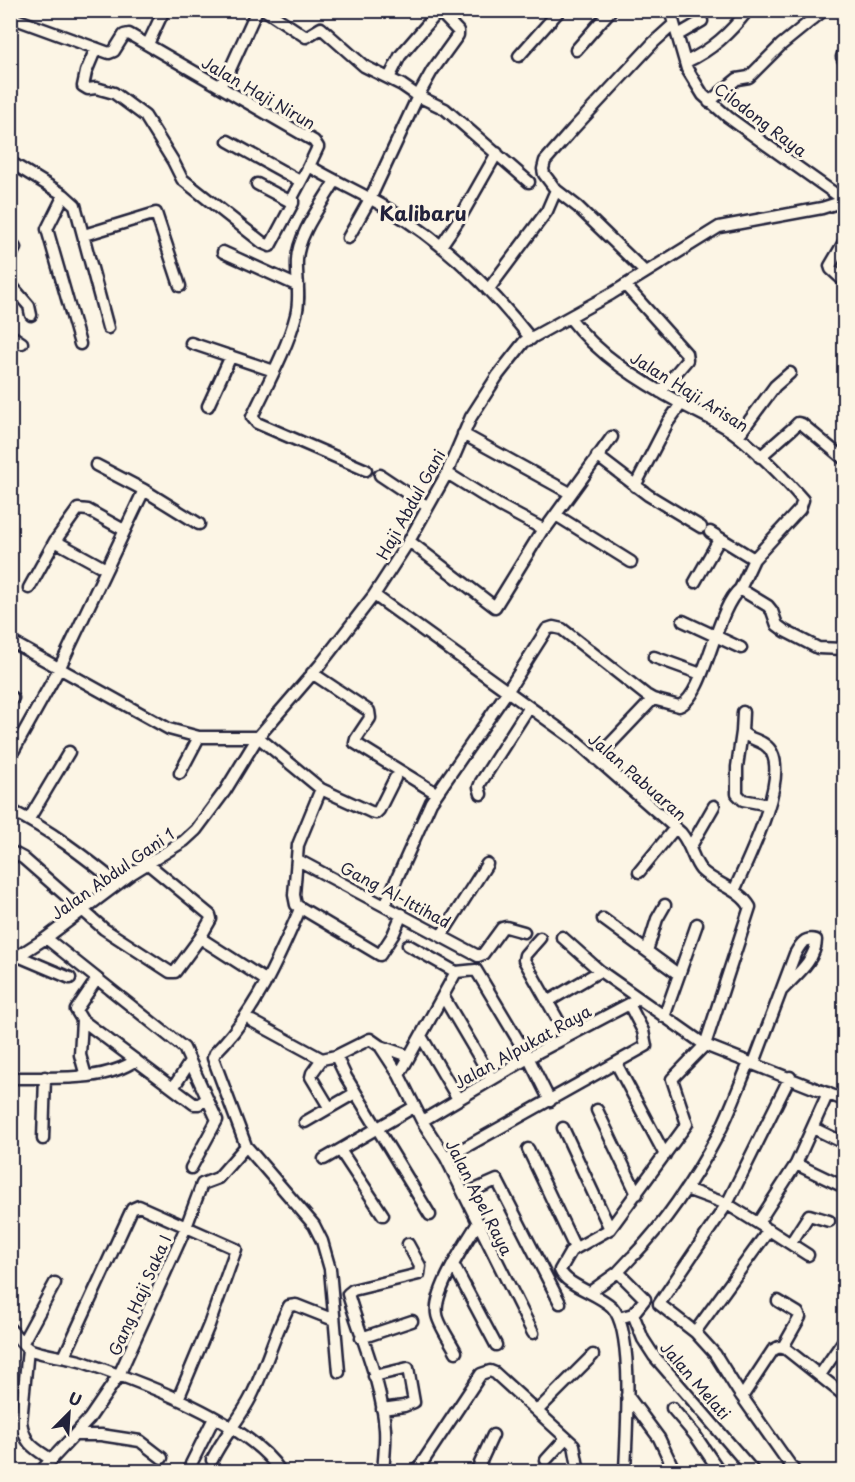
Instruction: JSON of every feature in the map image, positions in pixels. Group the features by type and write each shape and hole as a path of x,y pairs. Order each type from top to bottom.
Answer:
{"street":[{"path":"148,44 164,10"},
{"path":"219,86 227,76 257,10"},
{"path":"265,10 306,37 321,28 364,66 445,109 530,182"},
{"path":"519,56 560,10"},
{"path":"576,50 611,10"},
{"name":"Cilodong Raya","path":"670,10 696,86 709,102 844,200"},
{"path":"686,62 703,54 731,32 748,10"},
{"path":"709,102 737,79 749,77 781,45 824,10"},
{"path":"348,238 370,199 418,96 432,71 458,35 458,31 438,11 400,56 389,78"},
{"path":"10,17 96,48 83,86 114,93 145,116 182,179 263,243 270,246 293,203 293,196 309,166 370,199 419,229 441,246 463,264 531,339"},
{"path":"645,273 578,207 556,190 543,169 545,161 654,42 676,30 702,21"},
{"name":"Jalan Haji Nirun","path":"96,48 112,53 126,34 148,44 276,121 314,141 318,147 309,166"},
{"path":"844,51 842,57 844,61"},
{"path":"228,141 300,181"},
{"path":"441,246 460,218 497,153"},
{"path":"10,162 64,195 75,205 108,328"},
{"path":"335,181 300,241 297,261 296,316 252,417 253,420 366,470"},
{"path":"257,184 293,203"},
{"path":"488,290 547,211 556,190"},
{"path":"64,195 47,229 80,345"},
{"name":"Haji Abdul Gani","path":"258,737 374,595 428,507 447,472 471,417 498,375 524,342 570,318 719,226 822,208 844,200"},
{"path":"84,235 156,213 180,286"},
{"path":"10,240 15,248 10,257"},
{"path":"844,242 831,266 831,269 844,282"},
{"path":"223,252 298,286"},
{"path":"10,284 29,306 31,315"},
{"path":"625,285 686,352 687,360 660,392"},
{"name":"Jalan Haji Arisan","path":"570,318 592,343 660,392 738,436 803,500 803,504 754,559 740,589 730,600 689,700 679,706 653,699"},
{"path":"10,335 22,343"},
{"path":"191,343 274,371"},
{"path":"208,406 231,356"},
{"path":"738,436 775,386 790,373"},
{"path":"635,486 668,422 681,404"},
{"path":"760,457 798,423 806,426 844,459"},
{"path":"463,434 570,493"},
{"path":"409,541 495,608 543,529 554,518 612,437"},
{"path":"597,456 635,486 754,559"},
{"path":"96,465 144,490 200,524"},
{"path":"447,472 500,506 543,529"},
{"path":"380,475 428,507"},
{"path":"12,752 59,669 144,490"},
{"path":"29,588 55,541 78,509 88,510 124,530"},
{"path":"554,518 559,517 631,562"},
{"path":"695,582 710,533"},
{"path":"55,541 106,569"},
{"path":"740,589 768,606 777,625 785,631 818,648 844,649"},
{"name":"Jalan Pabuaran","path":"374,595 529,707 596,759 675,828 691,846 699,867 746,901 750,907 705,1045"},
{"path":"683,621 741,648"},
{"path":"385,905 436,793 507,692 541,635 547,629 553,627 562,629 653,699 596,759"},
{"path":"10,641 170,729 200,737 258,737 321,789 371,812 376,813 395,778"},
{"path":"654,657 701,675"},
{"path":"312,673 369,711 370,718 355,743 436,793"},
{"path":"482,794 479,787 481,782 529,707"},
{"path":"743,712 737,767 737,794 743,800 770,805"},
{"path":"734,891 770,805 775,776 774,756 764,743 742,732"},
{"path":"180,773 200,737"},
{"name":"Jalan Abdul Gani 1","path":"14,957 46,938 80,910 147,863 184,841 196,830 225,791 258,737"},
{"path":"29,819 69,752"},
{"path":"321,789 298,845 294,902 300,909 380,955 393,935 402,914"},
{"path":"691,846 714,806"},
{"path":"10,810 29,819 79,852 118,884"},
{"path":"639,873 675,828"},
{"path":"10,851 30,865 104,929 170,972 175,972 200,938 211,919 210,915 147,863"},
{"name":"Gang Al-Ittihad","path":"298,860 478,956 483,954 502,928 524,932"},
{"path":"441,936 487,864"},
{"path":"647,951 657,919 665,905"},
{"path":"300,909 267,981 213,1058 246,1146 314,1225 322,1241 330,1269 339,1372"},
{"path":"603,919 678,974"},
{"path":"664,1017 697,924"},
{"path":"562,937 634,1002 664,1017 705,1045 844,1100"},
{"path":"46,938 186,1050 217,1120 191,1168"},
{"path":"200,938 267,981"},
{"path":"540,938 525,955 524,960 567,1036"},
{"path":"408,945 456,972 476,970 528,1057 550,1101"},
{"path":"14,957 70,978"},
{"path":"547,1002 600,970"},
{"path":"399,1075 456,972"},
{"path":"97,979 76,1010 82,1020 194,1104 200,1104 207,1099"},
{"path":"590,1292 618,1272 652,1236 686,1189 719,1134 782,990"},
{"path":"443,996 492,1079"},
{"path":"446,1158 646,1046 634,1002"},
{"name":"Jalan Alpukat Raya","path":"422,1121 528,1057 634,1002"},
{"path":"82,1020 80,1055 86,1076"},
{"path":"252,1021 322,1059 336,1056 370,1039 380,1046 409,1056"},
{"path":"421,1036 458,1099"},
{"path":"562,1274 571,1251 610,1229 687,1124 672,1079 705,1045"},
{"name":"Jalan Apel Raya","path":"380,1046 399,1075 422,1121 446,1158 533,1333"},
{"path":"336,1056 355,1093 430,1215"},
{"path":"322,1059 312,1073 312,1077 329,1107"},
{"path":"10,1078 105,1074 121,1069 136,1060"},
{"path":"173,1088 190,1062"},
{"path":"616,1063 665,1155"},
{"path":"43,1138 45,1077"},
{"path":"790,1077 727,1204 659,1304 695,1332 715,1353 742,1397 795,1472"},
{"path":"305,1122 355,1093"},
{"path":"758,1223 796,1164 828,1093"},
{"path":"324,1159 414,1107"},
{"path":"597,1110 637,1194"},
{"path":"562,1128 610,1229"},
{"path":"813,1128 844,1143"},
{"name":"Gang Haji Saka I","path":"40,1472 75,1435 119,1375 186,1227 202,1184 218,1178 246,1146"},
{"path":"340,1149 383,1215"},
{"path":"528,1149 575,1248"},
{"path":"796,1164 844,1187"},
{"path":"465,1194 497,1180 560,1303"},
{"path":"686,1189 727,1204 808,1255"},
{"path":"64,1357 132,1209 139,1206 236,1249 209,1324 178,1399"},
{"path":"791,1243 810,1215 829,1221"},
{"path":"456,1352 436,1314 441,1291 453,1264 478,1223"},
{"path":"695,1332 769,1230"},
{"path":"383,1472 385,1430 382,1409 348,1294 354,1290 419,1274 420,1266 408,1244"},
{"path":"453,1264 496,1345"},
{"path":"618,1272 645,1299 633,1314 619,1318"},
{"path":"546,1278 562,1274"},
{"path":"562,1274 613,1308 619,1318 628,1366 626,1472"},
{"path":"52,1460 28,1444 21,1422 25,1346 55,1284"},
{"path":"778,1301 798,1313 800,1317 783,1347"},
{"path":"212,1460 220,1442 251,1398 289,1306 296,1305 334,1320"},
{"name":"Jalan Melati","path":"633,1314 643,1339 654,1356 754,1472"},
{"path":"361,1338 412,1321"},
{"path":"10,1329 25,1346 119,1375 178,1399 232,1428 265,1450 281,1472"},
{"path":"820,1375 844,1340"},
{"path":"742,1397 773,1350 783,1347 844,1395"},
{"path":"537,1411 592,1355"},
{"path":"374,1376 408,1368 414,1401 404,1406 382,1409"},
{"path":"416,1472 483,1373 490,1371 495,1373 574,1446 579,1472"},
{"path":"627,1395 659,1438 668,1467 675,1472"},
{"path":"672,1408 720,1472"},
{"path":"190,1464 214,1418"},
{"path":"10,1430 21,1422"},
{"path":"75,1435 101,1435 140,1441 162,1458"},
{"path":"476,1472 493,1435"},
{"path":"546,1460 566,1438"}],"district":[{"name":"Kalibaru","path":"423,213"}]}
